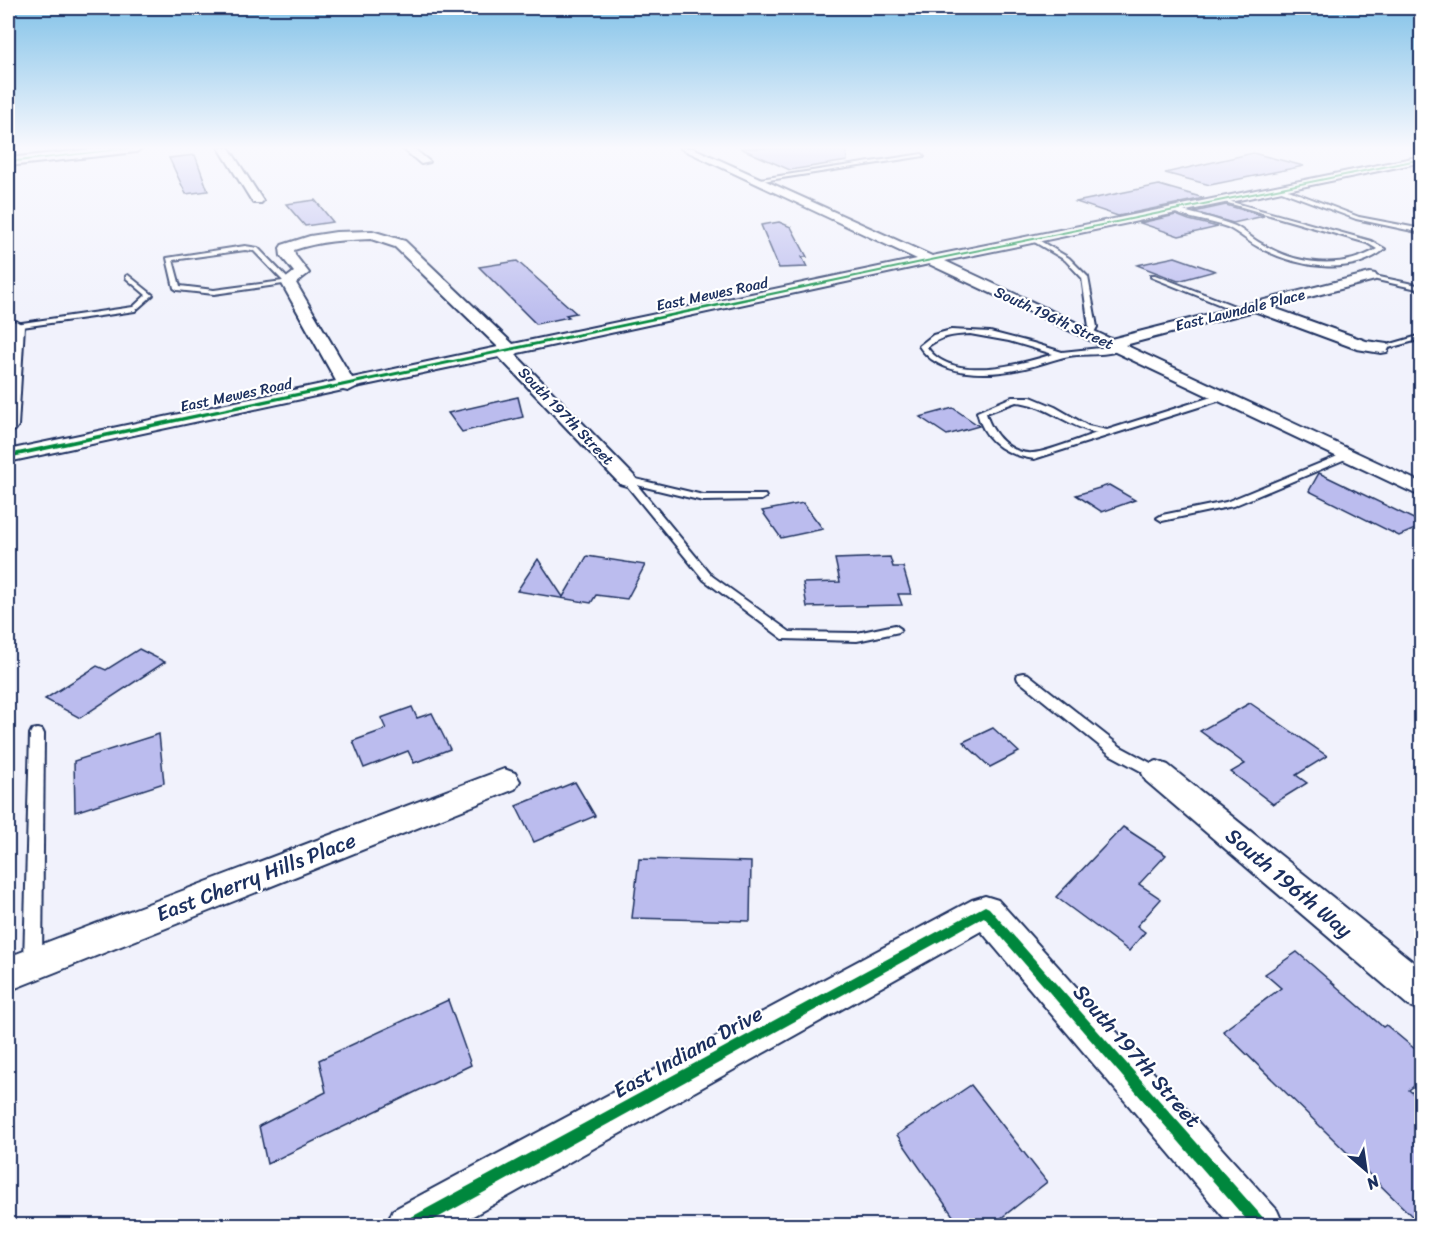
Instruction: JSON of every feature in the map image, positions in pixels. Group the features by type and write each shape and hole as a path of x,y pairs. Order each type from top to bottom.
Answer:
{"street":[{"name":"South 196th Street","path":"812,206 1422,491"},
{"name":"East Mewes Road","path":"8,456 1195,206"},
{"name":"South 197th Street","path":"288,282 302,273 288,256 287,248 310,240 336,236 372,235 400,244 414,255 507,351 627,480"},
{"name":"East Lawndale Place","path":"1114,346 1247,308 1370,278"},
{"path":"288,282 348,386"},
{"path":"1247,308 1364,346 1381,348"},
{"path":"8,426 12,326"},
{"name":"South 196th Way","path":"1157,773 1422,993"},
{"name":"East Cherry Hills Place","path":"20,969 504,781"},
{"name":"South 197th Street","path":"985,911 1262,1226"},
{"name":"East Indiana Drive","path":"409,1226 985,911"}],"lane":[{"path":"1172,210 1232,227 1259,246 1282,257 1321,264 1348,263 1372,256 1382,249 1369,242 1242,206"},
{"path":"1325,206 1358,218 1422,231"},
{"path":"1033,239 1066,259 1085,277 1093,327 1089,334"},
{"path":"256,249 288,282 214,292 177,288 169,259 225,250 256,249"},
{"path":"1153,276 1247,308"},
{"path":"12,326 135,309 150,295 128,277"},
{"path":"1370,278 1422,288"},
{"path":"1062,355 1009,339 972,333 942,334 930,337 923,346 925,352 935,359 965,369 1017,368 1062,355 1114,346"},
{"path":"1381,348 1422,337"},
{"path":"1108,433 1085,428 1031,400 1015,399 981,412 983,423 997,442 1022,456 1034,456 1108,433 1221,397"},
{"path":"1162,518 1229,504 1345,456"},
{"path":"627,480 703,498 761,497"},
{"path":"627,480 708,578 787,636 857,637 895,629"},
{"path":"1023,677 1116,751 1157,773"},
{"path":"20,969 37,734"}],"building":[{"path":"287,206 320,206 333,222 305,226"},
{"path":"1087,206 1168,206 1118,216"},
{"path":"1228,206 1264,216 1233,223 1194,212"},
{"path":"1176,215 1218,227 1179,236 1140,223"},
{"path":"779,222 791,227 807,257 802,257 807,267 779,268 761,225"},
{"path":"1175,257 1215,271 1178,281 1137,265"},
{"path":"517,261 576,313 566,315 569,317 536,324 479,267"},
{"path":"518,397 523,417 462,432 448,413"},
{"path":"953,408 979,426 947,435 920,417"},
{"path":"1319,473 1422,523 1422,526 1399,536 1309,491"},
{"path":"1109,485 1135,500 1102,512 1076,495"},
{"path":"803,503 823,529 781,538 762,511"},
{"path":"587,556 645,565 627,599 596,595 591,603 517,591 538,559 563,597"},
{"path":"890,557 893,567 903,567 911,594 898,594 902,605 807,607 803,583 840,582 835,559"},
{"path":"139,649 165,662 80,718 45,699 97,666 106,670"},
{"path":"1250,703 1327,756 1296,775 1307,783 1273,804 1231,772 1245,764 1200,731"},
{"path":"412,707 417,718 432,713 450,749 414,763 408,751 364,768 353,741 386,729 381,718"},
{"path":"993,728 1019,752 990,767 963,742"},
{"path":"159,734 164,783 75,812 74,761"},
{"path":"575,782 595,816 534,842 516,806"},
{"path":"1123,827 1166,855 1139,884 1161,899 1137,926 1145,932 1129,951 1056,897"},
{"path":"639,859 751,862 750,921 632,918"},
{"path":"1297,952 1383,1027 1386,1025 1422,1055 1422,1080 1409,1090 1422,1101 1422,1226 1223,1031 1281,988 1265,974"},
{"path":"448,1000 471,1065 267,1164 259,1126 326,1092 319,1060"},
{"path":"971,1085 1047,1182 991,1226 960,1226 897,1135"}],"cycle path":[{"path":"8,456 1196,206"},
{"path":"409,1226 985,911 1261,1226"}]}
